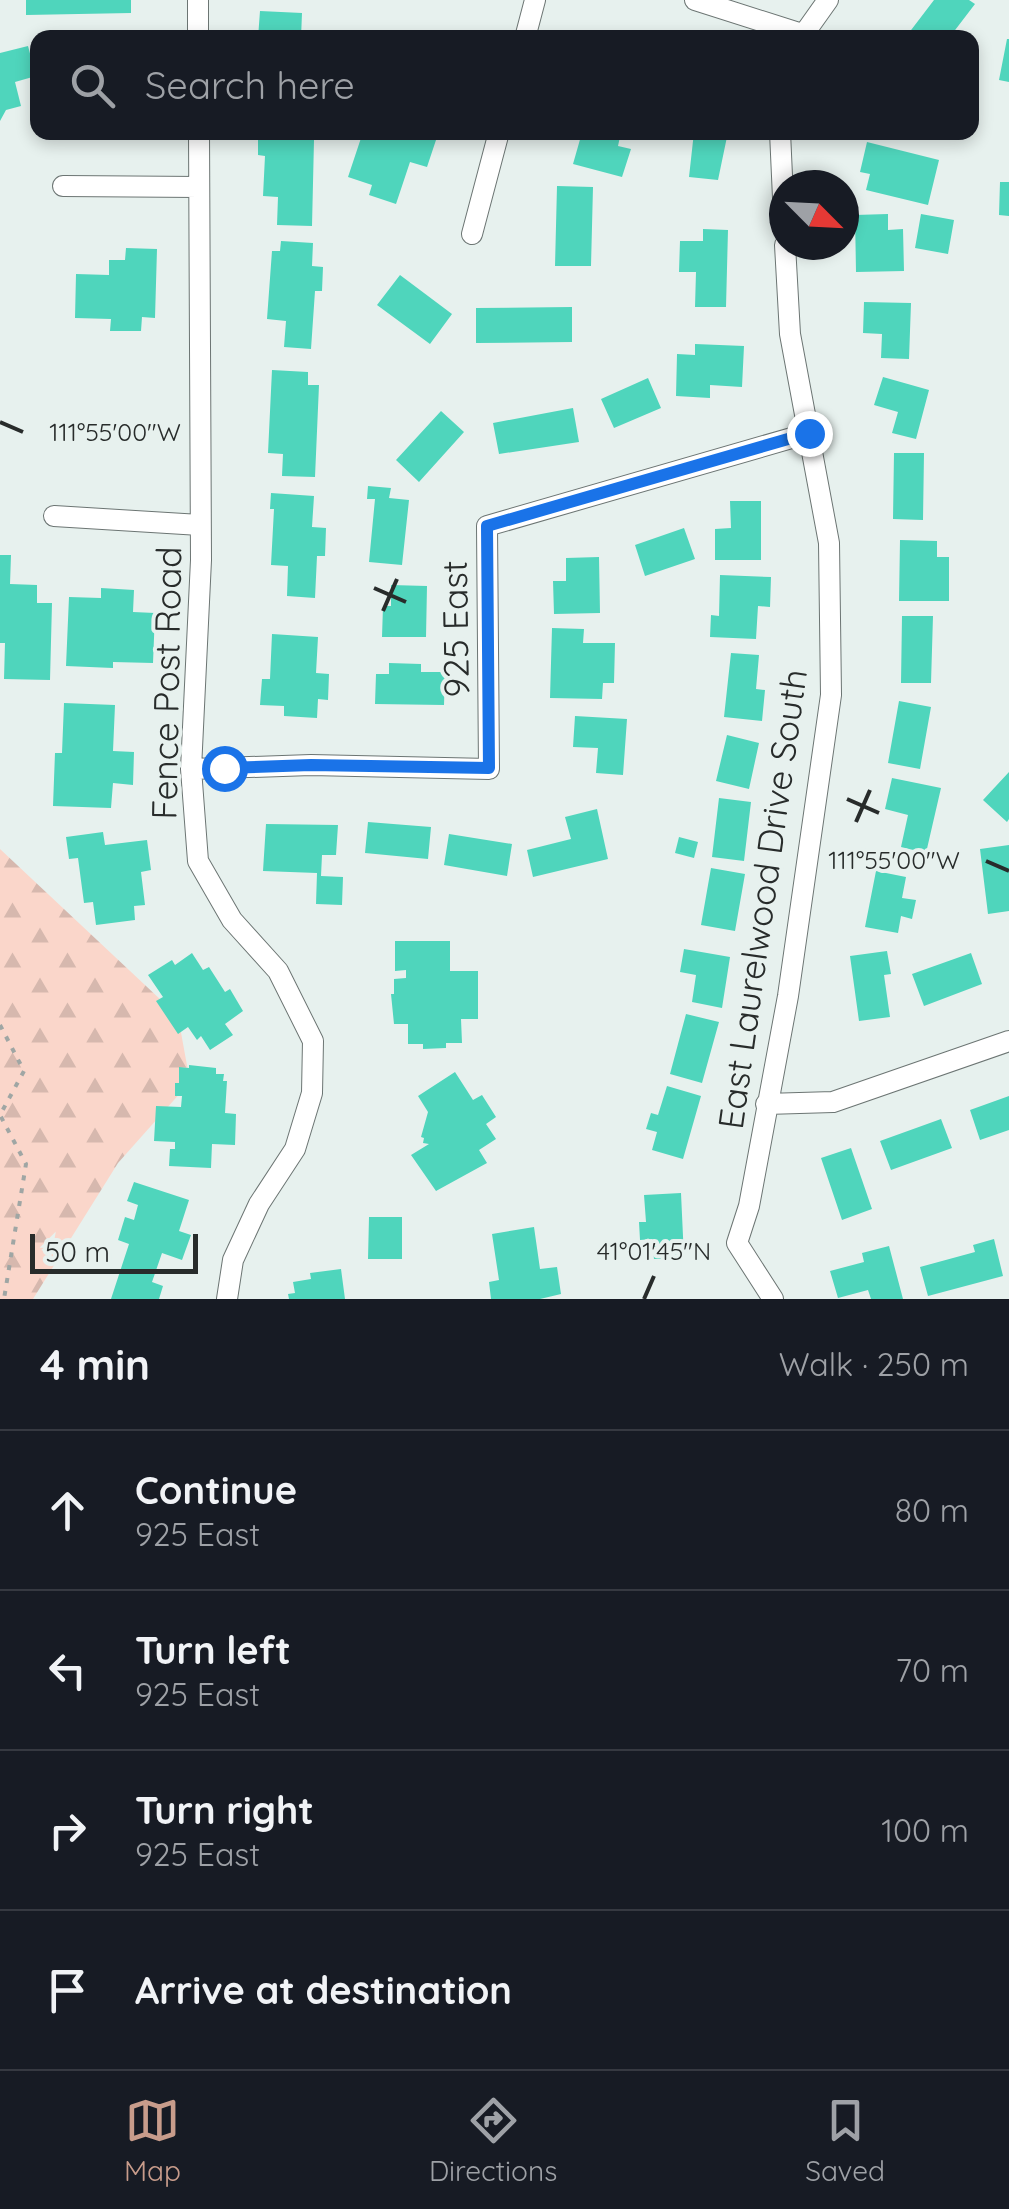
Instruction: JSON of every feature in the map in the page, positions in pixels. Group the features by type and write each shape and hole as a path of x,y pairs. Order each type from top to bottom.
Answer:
{"street":[{"path":"198,0 198,30"},
{"path":"527,30 535,0"},
{"path":"695,0 783,30"},
{"path":"806,30 828,0"},
{"name":"Fence Post Road","path":"199,140 200,525 191,769 198,861 232,920 278,971 313,1041 312,1093 295,1149 259,1204 233,1260 227,1299"},
{"path":"472,234 497,140"},
{"path":"780,140 782,170"},
{"path":"62,186 199,188"},
{"name":"East Laurelwood Drive South","path":"774,1299 737,1244 749,1206 788,996 831,695 829,544 790,334 786,260"},
{"name":"925 East","path":"191,769 311,765 489,768 487,526 809,433"},
{"path":"54,516 200,525"},
{"path":"766,1104 833,1102 1009,1042"}],"path":[{"path":"0,1025 24,1071 0,1115 26,1164 4,1299"}],"green space":[{"path":"0,849 178,1016 190,1082 118,1163 33,1299 0,1299"}],"building":[{"path":"26,0 131,0 131,13 26,15"},
{"path":"934,0 969,0 975,4 955,30 911,30"},
{"path":"260,11 302,13 301,30 259,30"},
{"path":"1009,39 1009,82 999,80"},
{"path":"28,46 30,78 15,82 21,106 6,110 0,121 0,53"},
{"path":"258,140 314,140 312,226 277,225 278,197 263,196 265,156 258,155"},
{"path":"360,140 436,140 427,167 410,162 396,204 369,195 372,185 348,177"},
{"path":"580,140 619,140 618,146 631,149 622,177 573,164"},
{"path":"693,140 726,140 718,180 689,177"},
{"path":"867,142 939,160 928,205 866,190 870,174 860,172"},
{"path":"1000,182 1009,182 1009,216 999,215"},
{"path":"557,186 593,187 591,266 555,266"},
{"path":"888,214 888,230 903,229 904,271 856,272 859,215"},
{"path":"921,214 954,220 948,254 915,248"},
{"path":"703,229 728,230 726,307 695,307 696,272 679,272 680,241 703,241"},
{"path":"281,241 313,243 312,266 323,267 322,291 315,291 311,349 284,347 286,321 267,319 272,251 280,251"},
{"path":"126,248 157,249 155,318 142,317 141,331 110,331 111,319 75,318 76,274 109,275 109,260 125,260"},
{"path":"400,275 452,314 430,344 377,305"},
{"path":"864,302 911,303 909,359 881,358 882,334 863,333"},
{"path":"572,307 572,342 476,343 476,308"},
{"path":"695,344 744,346 742,387 710,385 710,398 676,396 677,354 695,355"},
{"path":"272,370 308,372 308,385 319,385 315,477 282,476 283,454 268,453"},
{"path":"883,377 929,390 916,439 892,433 898,412 874,405"},
{"path":"648,378 661,408 614,428 601,399"},
{"path":"573,408 579,442 499,454 493,423"},
{"path":"441,411 464,432 419,482 396,460"},
{"path":"894,453 924,453 923,520 893,519"},
{"path":"368,486 391,488 389,498 409,500 402,565 369,562 375,499 367,499"},
{"path":"271,493 314,496 312,527 326,528 325,556 317,556 315,598 287,596 288,566 271,565"},
{"path":"730,501 761,501 761,560 715,560 715,529 731,528"},
{"path":"684,528 695,559 645,576 635,545"},
{"path":"900,540 937,541 937,557 949,557 949,601 899,601"},
{"path":"0,555 11,555 10,584 37,585 37,603 52,603 50,680 4,679"},
{"path":"599,557 600,613 554,614 553,581 566,581 566,558"},
{"path":"720,575 771,577 770,607 758,606 756,639 710,637 711,615 719,616"},
{"path":"391,585 427,586 426,637 382,637 383,606 391,606"},
{"path":"101,588 134,590 133,612 155,613 153,663 113,662 113,668 66,666 69,597 101,598"},
{"path":"902,616 933,616 931,683 901,683"},
{"path":"552,628 584,629 583,643 615,643 614,683 603,683 602,699 550,698"},
{"path":"272,634 318,637 316,673 329,674 328,700 318,699 317,718 284,716 284,706 260,705 262,679 270,679"},
{"path":"731,653 759,655 756,689 765,690 762,721 724,717"},
{"path":"389,663 421,664 421,672 445,672 444,705 375,704 376,674 389,674"},
{"path":"899,701 931,707 920,769 888,763"},
{"path":"64,703 115,705 113,751 134,752 133,785 113,783 111,808 53,806 55,753 62,753"},
{"path":"575,716 627,719 623,775 596,773 598,748 573,747"},
{"path":"727,735 759,743 749,789 716,781"},
{"path":"1009,772 1009,819 1007,822 983,800"},
{"path":"892,778 941,788 926,853 901,847 908,815 885,809"},
{"path":"719,798 751,802 744,861 712,857"},
{"path":"597,809 608,859 533,877 527,850 571,839 565,817"},
{"path":"368,822 431,827 428,859 365,853"},
{"path":"266,824 338,825 336,855 322,855 321,876 343,877 342,905 316,904 317,873 263,871"},
{"path":"103,832 105,845 147,840 151,870 141,872 145,905 134,906 135,920 96,925 93,902 84,903 78,858 69,859 66,837"},
{"path":"449,834 512,844 507,876 444,865"},
{"path":"679,837 698,842 694,858 675,853"},
{"path":"1009,845 1009,911 988,914 980,849"},
{"path":"711,868 745,874 735,931 701,925"},
{"path":"876,871 906,877 902,898 916,900 912,919 901,916 898,933 865,927"},
{"path":"395,941 450,941 450,971 478,971 478,1019 461,1019 462,1043 423,1049 423,1044 408,1044 408,1024 394,1024 394,979 406,978 406,970 395,971"},
{"path":"684,949 730,957 722,1008 692,1002 696,975 680,972"},
{"path":"887,951 891,974 884,975 890,1017 859,1021 850,956"},
{"path":"192,953 203,970 209,967 225,992 230,989 243,1011 225,1024 233,1035 210,1050 201,1036 197,1040 188,1027 178,1034 156,1001 163,997 148,975 172,960 175,965"},
{"path":"971,953 982,984 924,1006 912,974"},
{"path":"686,1014 719,1022 702,1083 670,1074"},
{"path":"179,1067 216,1068 216,1074 224,1074 225,1113 236,1114 235,1145 212,1144 211,1168 169,1166 170,1149 175,1149 175,1142 154,1141 156,1106 181,1107 182,1096 175,1096 175,1083 179,1083"},
{"path":"455,1072 473,1100 482,1095 496,1117 486,1124 496,1139 479,1150 487,1163 436,1191 411,1155 429,1144 423,1143 421,1137 428,1112 418,1096"},
{"path":"667,1086 701,1096 683,1159 652,1150 657,1132 646,1129 651,1113 658,1115"},
{"path":"1009,1096 1009,1130 980,1140 970,1110"},
{"path":"941,1119 952,1148 891,1170 880,1141"},
{"path":"851,1148 872,1209 842,1220 821,1158"},
{"path":"134,1182 189,1200 179,1231 191,1235 182,1260 162,1253 152,1282 163,1286 159,1299 111,1299 129,1244 118,1240 125,1217 134,1220 138,1205 127,1201"},
{"path":"681,1193 684,1258 654,1259 652,1239 640,1240 639,1222 646,1222 644,1195"},
{"path":"369,1217 402,1217 402,1259 368,1259"},
{"path":"534,1227 540,1269 557,1267 561,1294 540,1299 491,1299 489,1282 499,1280 492,1234"},
{"path":"994,1239 1003,1276 928,1296 920,1267 975,1252 973,1245"},
{"path":"889,1246 903,1299 871,1299 868,1290 838,1298 830,1271 864,1262 862,1253"},
{"path":"341,1269 345,1299 289,1299 288,1294 295,1293 293,1282 311,1279 310,1273"}],"route":[{"path":"224,768 489,768 487,526 809,433"}]}
